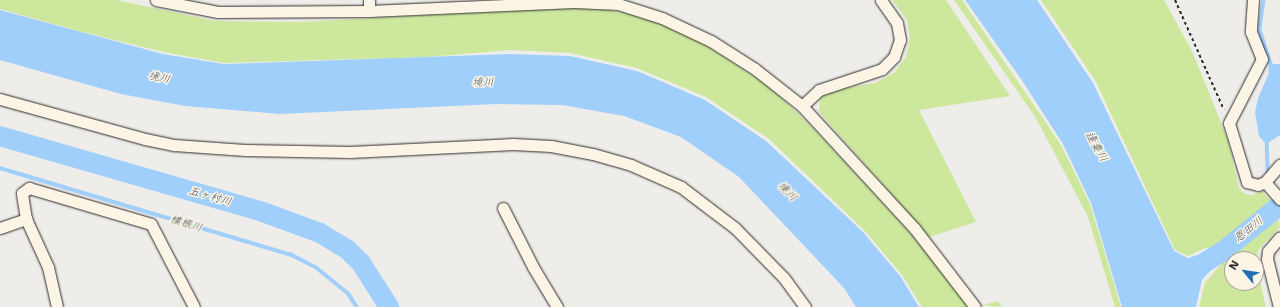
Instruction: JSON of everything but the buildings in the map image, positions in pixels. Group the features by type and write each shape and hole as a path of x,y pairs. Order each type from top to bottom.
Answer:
{"street":[{"path":"156,0 218,12 369,11 574,2 618,4 662,18 711,40 755,69 802,106 915,230 975,307"},
{"path":"369,0 369,11"},
{"path":"802,106 819,90 882,69 894,57 900,40 897,23 881,0"},
{"path":"1254,0 1251,32 1262,59 1229,123 1243,176 1251,185 1265,182 1280,165"},
{"path":"0,99 145,140 174,145 245,150 350,152 513,144 551,146 593,154 631,164 681,188 735,228 784,278 805,307"},
{"path":"1265,182 1280,199"},
{"path":"57,307 48,267 26,219 22,193 29,188 151,224 194,307"},
{"path":"503,208 533,267 557,307"},
{"path":"0,228 26,219"},
{"path":"1279,307 1267,259 1268,251 1280,237"}],"path":[{"path":"1175,0 1229,123"}],"green space":[{"path":"0,0 116,0 215,21 300,22 561,8 604,9 645,17 693,37 770,87 812,127 914,237 968,307 922,307 902,275 865,231 769,139 706,97 637,68 570,53 511,50 427,57 224,63 163,52 0,9"},
{"path":"892,0 946,0 1010,96 919,110 976,222 929,237 819,112 820,97 845,88 875,83 894,73 906,57 910,39 907,20"},
{"path":"954,0 962,0 1061,145 1090,204 1121,307 1115,307 1088,217 1036,118"},
{"path":"1041,0 1164,0 1192,51 1228,140 1239,188 1245,194 1253,195 1262,191 1273,204 1223,247 1205,248 1188,256 1175,250 1095,80"},
{"path":"1278,213 1280,227 1258,251 1232,251"},
{"path":"1224,260 1224,291 1262,291 1266,307 1199,307 1205,283"},
{"path":"998,301 1002,307 982,305"}],"water":[{"name":"逢妻川","path":"965,0 1037,0 1093,83 1174,251 1188,258 1217,249 1221,259 1202,280 1196,307 1122,307 1091,203 1063,144 1021,79"},
{"name":"境川","path":"0,10 163,54 224,64 511,54 570,56 637,71 705,100 766,141 863,232 900,276 919,307 856,307 844,288 739,177 681,137 624,116 562,105 496,104 280,114 185,106 121,94 0,60"},
{"path":"1273,64 1280,64 1280,135 1266,144 1259,136 1255,112 1258,98"}],"waterway":[{"path":"1264,0 1260,30 1271,64 1271,71"},
{"name":"五ヶ村川","path":"0,136 263,212 320,233 347,249 361,263 389,307"},
{"path":"1267,139 1268,175"},
{"name":"横根川","path":"0,168 292,255 317,268 348,293 357,307"},
{"path":"1273,196 1277,208"},
{"name":"恩田川","path":"1196,268 1222,252 1280,205"}]}
